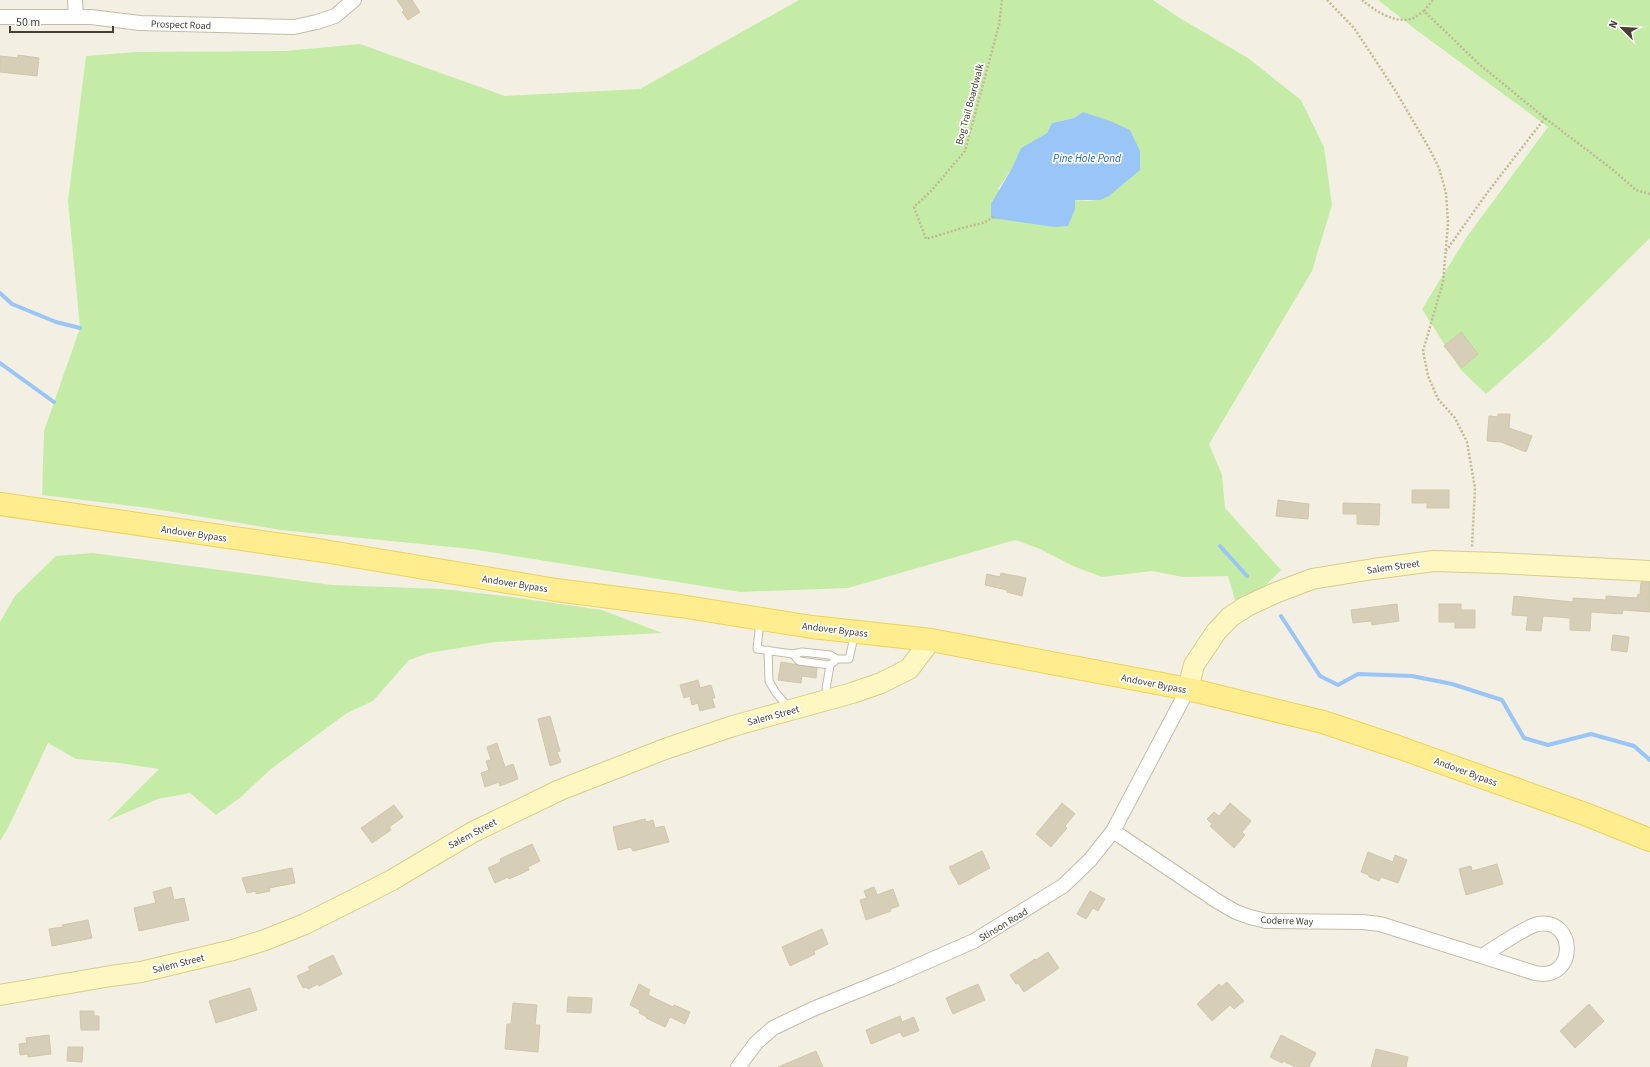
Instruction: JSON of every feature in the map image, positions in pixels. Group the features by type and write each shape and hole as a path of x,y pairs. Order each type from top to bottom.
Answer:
{"main road":[{"name":"Andover Bypass","path":"0,504 324,552 556,590 680,606 812,627 931,640 1188,689 1323,722 1526,793 1650,840"}],"street":[{"path":"75,0 76,17"},
{"name":"Prospect Road","path":"0,18 91,17 140,23 294,27 335,16 354,0"},
{"name":"Salem Street","path":"1188,689 1194,665 1216,632 1230,617 1248,606 1312,579 1373,568 1434,561 1650,571"},
{"name":"Salem Street","path":"0,996 141,972 233,950 265,940 305,924 349,902 392,880 473,832 560,790 665,749 726,728 829,700 881,683 909,670 931,640"},
{"name":"Stinson Road","path":"738,1067 756,1043 773,1028 813,1008 892,977 974,941 1063,886 1090,860 1112,831 1188,689"},
{"name":"Coderre Way","path":"1112,831 1217,901 1236,912 1250,917 1266,921 1363,922 1380,924 1535,973 1546,974 1556,971 1566,958 1568,947 1567,942 1561,932 1552,926 1541,924 1531,927 1482,956"}],"lane":[{"path":"760,619 757,649 793,654 802,652 830,655 837,659 848,659 855,632"},
{"path":"768,650 769,681 776,693 792,710"},
{"path":"793,654 799,661 830,665"},
{"path":"829,700 826,689 830,665 837,659"}],"path":[{"name":"Bog Trail Boardwalk","path":"994,217 983,223 926,239 914,207 931,191 965,152 999,25 1002,0"},
{"path":"1327,0 1354,28 1382,68 1429,148 1439,168 1446,193 1448,224 1442,282 1423,351 1428,376 1438,399 1455,418 1469,449 1476,488 1471,562"},
{"path":"1362,0 1374,10 1395,19 1413,18 1424,11 1434,0"},
{"path":"1424,11 1480,64 1545,118 1636,190 1650,194"},
{"path":"1445,253 1487,193 1545,118"}],"green space":[{"path":"799,0 1153,0 1178,17 1248,58 1301,100 1324,147 1332,205 1312,271 1209,444 1222,475 1225,508 1281,570 1256,595 1235,600 1228,576 1183,577 1152,571 1102,577 1073,566 1040,549 1015,540 848,588 740,592 471,549 281,530 148,508 42,495 44,431 80,328 68,201 86,56 136,52 285,51 360,44 505,96 640,89","holes":["1083,112 1121,185 1101,199 1090,201 1075,200 1054,227 1026,222 998,189 1012,168 1021,148 1047,133 1052,123 1074,118"]},
{"path":"1378,0 1650,0 1650,238 1548,339 1486,394 1460,369 1422,309 1466,238 1548,127"},
{"path":"93,553 332,585 443,589 512,597 602,610 662,633 495,642 429,653 409,660 373,701 347,713 271,769 241,797 216,815 190,793 158,799 107,821 159,769 76,759 48,743 9,826 0,841 0,622 15,596 56,556"}],"water":[{"name":"Pine Hole Pond","path":"1083,112 1110,121 1130,130 1140,151 1140,170 1109,196 1100,200 1075,200 1075,209 1068,226 1054,227 991,218 991,204 1012,168 1021,148 1047,133 1052,123 1074,118"}],"building":[{"path":"397,0 412,0 420,12 408,20 402,12 404,10"},
{"path":"18,55 39,58 37,76 0,72 0,56 18,58"},
{"path":"1461,332 1478,354 1462,368 1444,346"},
{"path":"1498,414 1510,414 1509,428 1532,436 1526,452 1501,442 1487,441 1489,416 1498,417"},
{"path":"1412,490 1449,490 1449,508 1427,508 1427,503 1412,503"},
{"path":"1278,500 1309,504 1308,519 1276,516"},
{"path":"1343,503 1380,504 1379,525 1357,524 1357,514 1343,514"},
{"path":"1001,573 1026,578 1022,596 1007,592 1007,590 985,585 987,574 1000,577"},
{"path":"1641,582 1650,582 1650,612 1623,610 1622,614 1591,612 1590,631 1570,630 1570,618 1543,616 1541,631 1526,630 1528,616 1512,615 1514,596 1573,602 1573,598 1606,600 1606,596 1637,598 1638,594 1640,595"},
{"path":"1397,604 1399,621 1372,625 1371,621 1353,623 1351,610"},
{"path":"1439,604 1461,604 1461,610 1475,610 1475,628 1455,628 1455,622 1439,622"},
{"path":"1613,635 1629,637 1627,652 1611,650"},
{"path":"781,662 817,668 816,678 802,676 801,683 778,680"},
{"path":"698,680 700,688 711,685 715,698 712,698 715,707 700,711 698,703 692,705 690,696 684,698 680,685"},
{"path":"550,716 560,751 557,752 561,762 550,766 538,719"},
{"path":"497,743 505,767 513,764 518,779 500,786 499,782 485,787 481,773 489,770 486,761 491,760 487,747"},
{"path":"1062,803 1075,814 1065,826 1067,828 1051,847 1036,834"},
{"path":"1230,803 1251,821 1242,832 1245,835 1234,848 1210,826 1212,824 1207,819 1214,812 1219,816"},
{"path":"394,805 403,817 389,827 391,830 372,843 361,828"},
{"path":"645,819 646,822 653,820 655,828 664,826 669,842 633,851 631,847 618,850 613,827"},
{"path":"532,844 540,861 528,867 529,870 509,879 508,877 495,883 488,868 501,862 500,859"},
{"path":"982,851 990,868 959,885 949,867"},
{"path":"1368,852 1393,862 1395,855 1407,860 1398,883 1381,877 1379,881 1361,872"},
{"path":"1497,864 1503,884 1466,895 1459,869 1471,866 1472,871"},
{"path":"292,868 295,883 269,888 270,891 256,894 256,891 247,893 242,878"},
{"path":"171,887 174,900 184,898 189,920 139,931 134,908 156,903 153,892"},
{"path":"874,887 877,895 893,889 899,906 890,909 891,911 866,920 860,900 867,898 864,891"},
{"path":"1090,891 1105,899 1098,911 1093,908 1086,919 1077,914"},
{"path":"88,920 92,938 52,946 49,929"},
{"path":"822,929 828,944 814,951 815,954 790,966 782,947"},
{"path":"1048,952 1059,968 1024,992 1010,975"},
{"path":"333,955 342,974 319,986 318,984 308,989 307,987 303,988 297,976 310,970 308,967"},
{"path":"1227,982 1244,1001 1234,1009 1230,1005 1212,1021 1197,1004 1219,984 1221,987"},
{"path":"639,984 650,990 648,995 673,1007 674,1005 690,1012 685,1024 670,1017 665,1027 639,1013 640,1010 630,1005"},
{"path":"978,984 985,1000 953,1014 946,998"},
{"path":"250,988 257,1010 216,1023 209,1001"},
{"path":"568,997 592,998 591,1013 567,1012"},
{"path":"513,1003 537,1005 535,1025 540,1025 538,1052 505,1049 507,1024 511,1024"},
{"path":"1589,1004 1604,1021 1575,1048 1560,1031"},
{"path":"80,1011 94,1011 94,1016 99,1016 99,1030 81,1030"},
{"path":"900,1016 902,1022 914,1017 919,1031 903,1037 900,1032 871,1044 866,1030"},
{"path":"49,1035 51,1054 28,1057 28,1054 20,1055 19,1044 27,1043 26,1038"},
{"path":"1281,1035 1316,1053 1309,1067 1296,1067 1283,1061 1282,1063 1270,1057"},
{"path":"68,1047 83,1047 82,1062 67,1061"},
{"path":"1376,1049 1408,1057 1406,1067 1371,1067"},
{"path":"816,1051 823,1067 778,1067"}],"waterway":[{"path":"0,293 12,304 56,322 80,328"},
{"path":"0,363 54,402"},
{"path":"1220,546 1247,576"},
{"path":"1281,616 1320,676 1338,685 1358,674 1412,676 1452,684 1502,700 1524,738 1548,745 1591,734 1634,746 1650,760"}]}
